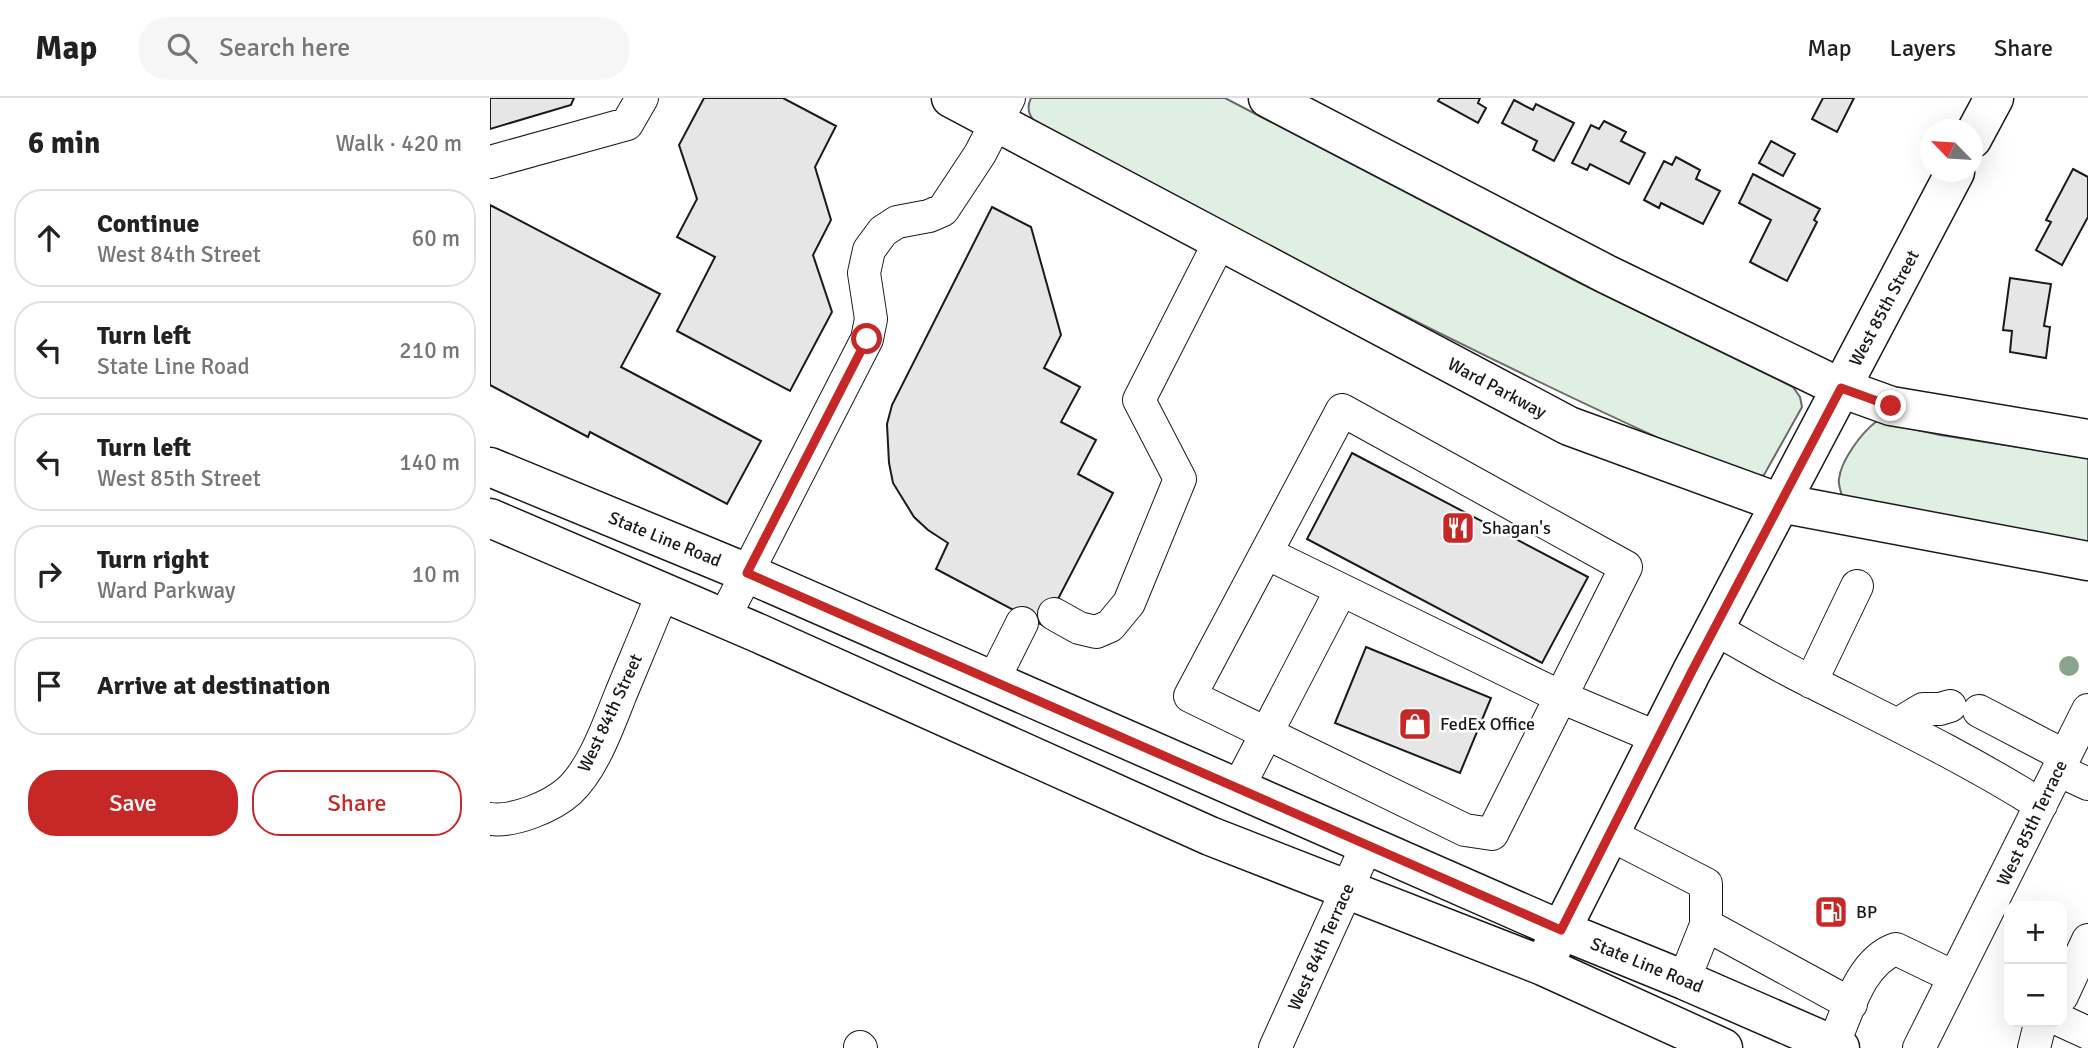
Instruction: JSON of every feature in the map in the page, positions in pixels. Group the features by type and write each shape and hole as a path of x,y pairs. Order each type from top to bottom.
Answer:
{"main road":[{"name":"Ward Parkway","path":"951,98 1003,110 1220,241 1569,426 1780,503 2088,561"},
{"path":"1268,98 1606,274 1841,388 1891,406 2088,439"},
{"path":"1983,119 1994,98"},
{"name":"West 85th Street","path":"1543,966 1714,629 1950,182"},
{"name":"State Line Road","path":"490,467 747,573 1561,930 1684,980 1836,1047"},
{"path":"490,518 758,633 1210,836 1543,966 1723,1048"}],"street":[{"path":"490,162 628,124 642,98"},
{"path":"723,620 867,339 871,319 864,273 869,250 883,231 897,222 929,216 943,210 980,154 1003,110"},
{"path":"1054,614 1079,628 1096,632 1111,626 1129,603 1180,479 1139,400 1220,241"},
{"path":"1342,410 1626,567 1492,834 1465,831 1190,696 1266,553 1342,410"},
{"path":"1266,553 1561,697 1658,738"},
{"path":"1811,682 1857,586"},
{"path":"1238,788 1341,590"},
{"name":"West 84th Street","path":"490,819 499,820 544,808 569,791 584,773 606,729 663,592"},
{"path":"993,681 1022,624"},
{"path":"1714,629 1811,682 1898,724 1996,777 2041,805"},
{"path":"1898,724 1923,709 1965,714 2061,763 2088,784"},
{"name":"West 85th Terrace","path":"1919,1048 2088,710"},
{"path":"1609,834 1706,884 1706,925 1684,980"},
{"name":"West 84th Terrace","path":"1275,1048 1367,845"},
{"path":"1706,925 1851,1004"},
{"path":"2067,985 2088,940"},
{"path":"1836,1047 1863,979 1883,954 1896,949 1954,977"},
{"path":"2067,1023 2088,1033"},
{"path":"2034,1048 2040,1027"}],"green space":[{"path":"1031,98 1225,98 1578,282 1793,387 1800,397 1802,407 1764,475 1753,478 1743,476 1477,352 1042,130 1029,112"},
{"path":"1877,421 1940,435 2088,458 2088,549 1842,496 1839,481 1844,463 1859,439"}],"building":[{"path":"490,98 574,98 571,105 490,129"},
{"path":"704,98 783,98 836,126 815,167 831,220 813,255 832,312 790,391 677,331 715,257 677,237 697,199 679,145"},
{"path":"1440,98 1480,98 1478,103 1486,108 1478,123 1438,101"},
{"path":"1823,98 1854,98 1837,132 1812,119"},
{"path":"1514,100 1533,110 1536,104 1574,123 1554,161 1533,150 1537,141 1502,123"},
{"path":"1604,121 1626,132 1621,141 1645,153 1629,184 1590,164 1587,170 1572,163 1591,125 1599,129"},
{"path":"1771,141 1795,154 1783,176 1759,163"},
{"path":"1676,157 1700,170 1696,179 1720,191 1703,224 1661,203 1659,208 1644,200 1664,161 1672,165"},
{"path":"2073,169 2088,177 2088,217 2062,265 2036,250 2051,222 2046,220"},
{"path":"1753,174 1820,209 1814,220 1817,222 1787,281 1750,262 1771,220 1739,203"},
{"path":"490,205 660,294 621,367 761,441 727,504 590,432 588,437 490,385"},
{"path":"992,207 1031,227 1061,335 1044,368 1080,387 1061,422 1096,440 1078,474 1113,493 1044,626 936,569 948,543 914,517 893,483 889,463 887,424 892,405"},
{"path":"2010,278 2051,284 2044,326 2050,327 2046,358 2010,352 2012,331 2003,330"},
{"path":"1352,453 1588,577 1542,663 1307,539"},
{"path":"1366,647 1491,698 1460,773 1335,723"}],"place":[{"name":"Shagan's","path":"1458,528"},
{"name":"FedEx Office","path":"1415,724"},
{"name":"BP","path":"1831,912"}],"route":[{"path":"867,339 747,573 1561,930 1692,671 1841,388 1891,406"}]}
